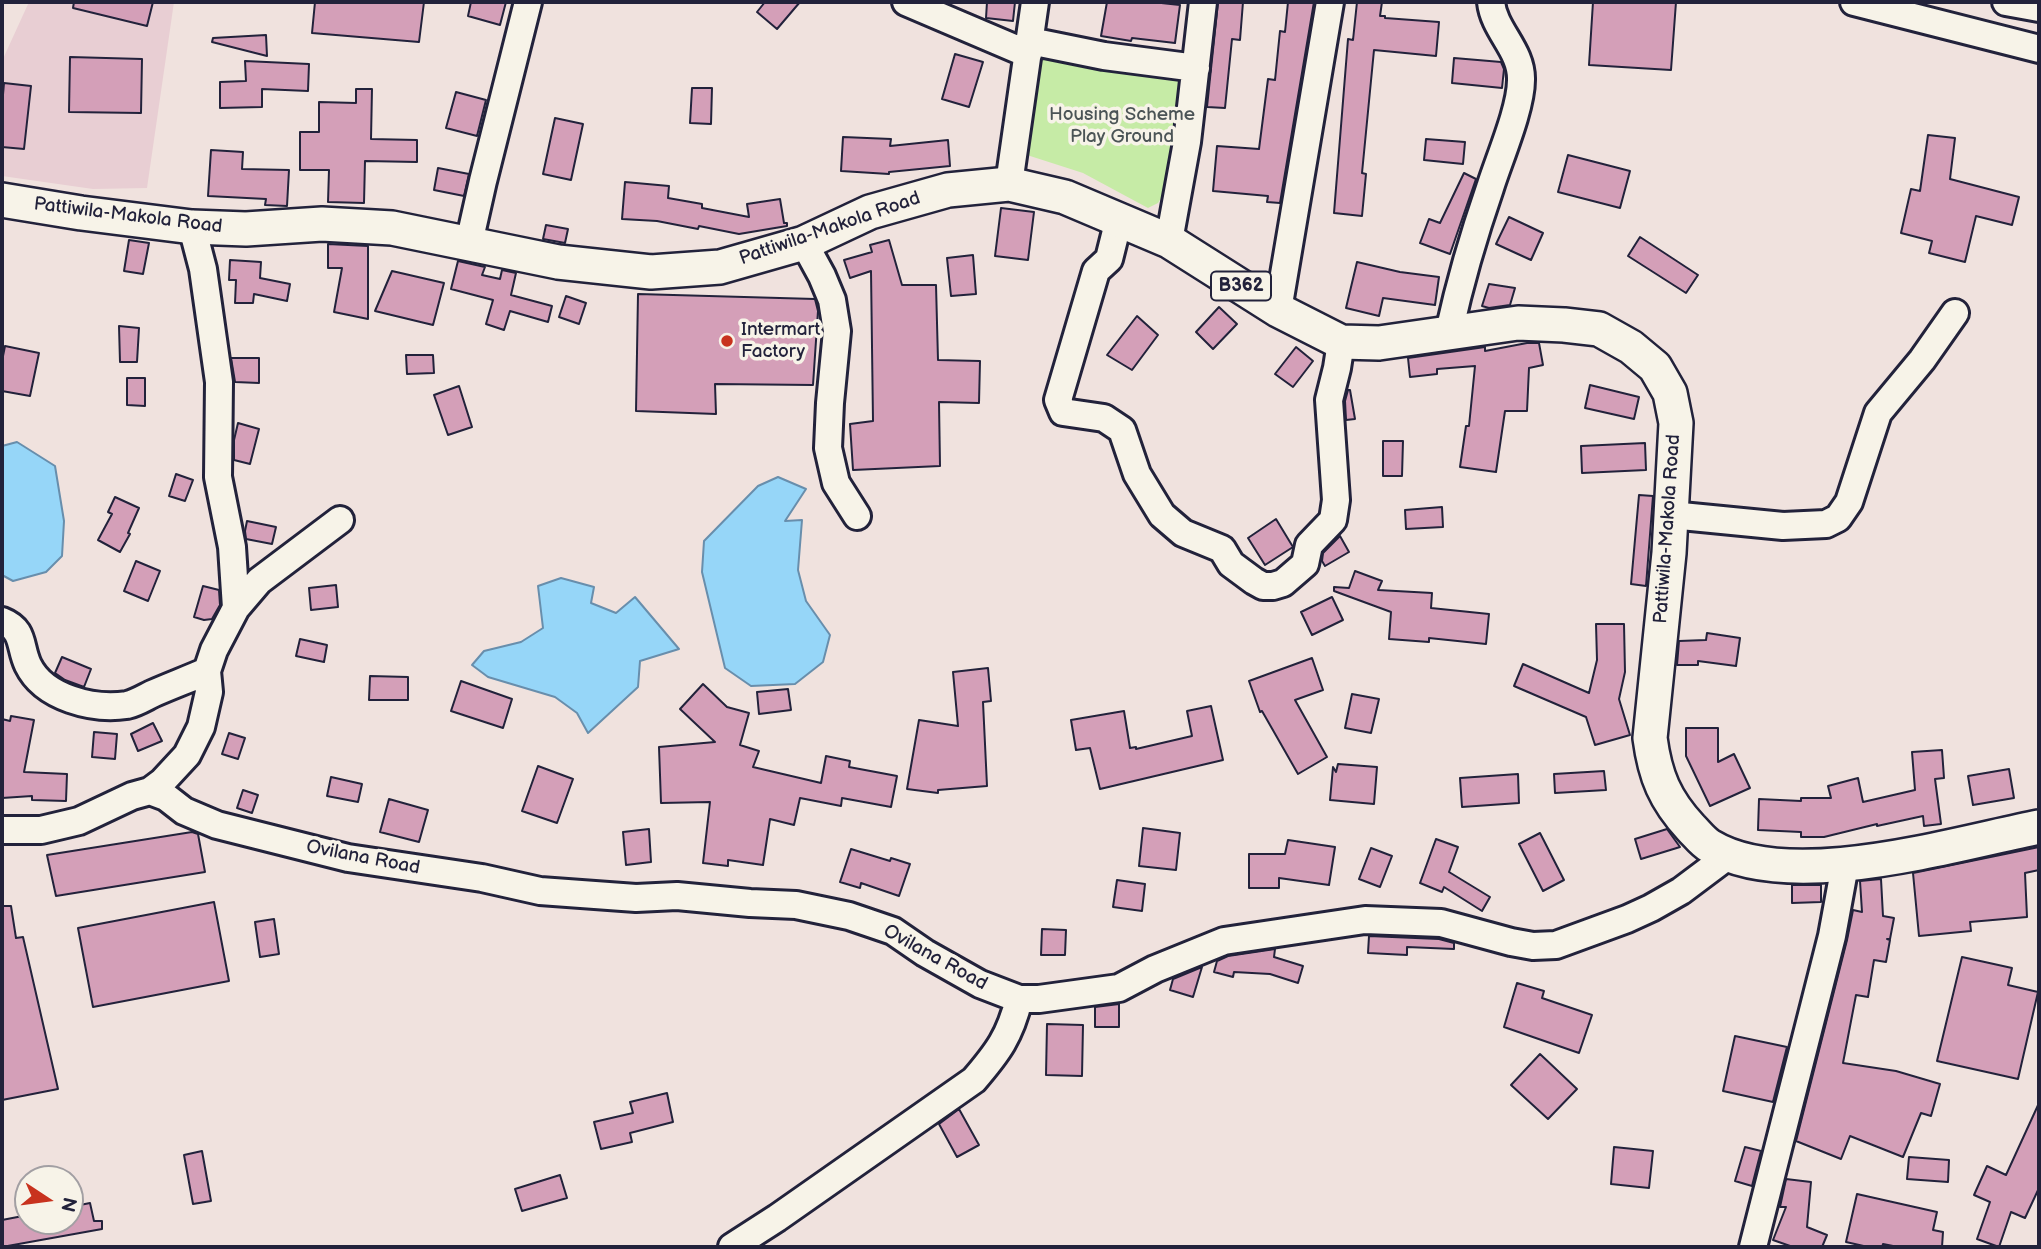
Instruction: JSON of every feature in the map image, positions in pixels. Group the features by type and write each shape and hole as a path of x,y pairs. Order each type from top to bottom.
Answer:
{"main road":[{"name":"Pattiwila-Makola Road","path":"2,200 192,227 246,229 322,224 392,229 558,262 651,272 720,267 803,243 870,212 948,190 1009,184 1065,197 1169,241 1278,310 1341,342 1379,343 1518,323 1599,329 1631,347 1654,367 1670,393 1676,424 1671,515 1650,738 1653,762 1661,785 1675,811 1709,846 1729,855 1764,864 1845,865 1907,855 2039,827"}],"street":[{"path":"469,243 528,2"},
{"path":"906,2 1029,47 1196,68"},
{"path":"1009,184 1035,2"},
{"path":"1169,241 1187,142 1203,2"},
{"path":"1278,310 1331,2"},
{"path":"1449,332 1462,272 1513,119 1522,83 1520,62 1504,37 1491,2"},
{"path":"1854,2 2039,49"},
{"path":"2006,2 2039,8"},
{"path":"1119,219 1109,259 1096,271 1058,400 1063,412 1104,418 1122,430 1138,474 1162,515 1183,533 1223,549 1231,564 1263,586 1283,583 1305,564 1309,545 1333,520 1336,500 1329,400 1341,342"},
{"path":"192,227 203,269 219,382 218,477 232,547 236,608"},
{"path":"803,243 832,300 837,331 828,448 836,483 857,516"},
{"path":"1671,515 1783,526 1826,524 1838,518 1849,502 1878,413 1922,360 1955,313"},
{"path":"2,830 41,830 79,821 132,796 150,791 162,782 187,755 201,727 209,692 207,671 214,650 236,608 259,581 340,520"},
{"path":"2,621 11,625 21,638 27,665 42,685 64,696 93,705 129,705 207,671"},
{"name":"Ovilana Road","path":"150,791 166,797 184,811 217,825 348,858 482,878 540,891 636,898 677,896 796,905 849,916 893,931 925,953 980,984 1019,999 1066,996 1119,988 1155,969 1224,941 1365,920 1441,923 1511,942 1556,946 1651,908 1681,891 1729,855"},
{"path":"1753,1247 1832,936 1845,865"},
{"path":"732,1247 974,1080 999,1051 1013,1023 1019,999"}],"shaded area":[{"path":"29,2 174,2 147,188 93,189 2,176 2,61"}],"green space":[{"name":"Housing Scheme Play Ground","path":"1039,50 1186,76 1172,180 1158,203 1148,208 1083,173 1027,155"}],"water":[{"path":"17,442 55,466 64,521 62,556 46,572 13,581 2,575 2,446"},
{"path":"778,477 806,489 785,521 802,520 798,570 806,601 830,635 823,662 795,684 751,686 725,668 702,572 704,541 758,486"},
{"path":"561,578 594,587 591,603 616,613 635,597 679,649 640,661 638,687 588,733 577,713 555,697 488,677 472,665 484,651 521,642 543,628 538,586"}],"building":[{"path":"74,2 153,2 147,26 73,8"},
{"path":"315,2 424,2 419,42 312,33"},
{"path":"471,2 506,2 500,25 468,16"},
{"path":"765,2 800,2 777,29 757,12"},
{"path":"987,2 1015,2 1013,21 986,18"},
{"path":"1107,2 1180,5 1175,43 1132,38 1131,41 1101,36"},
{"path":"1218,2 1243,2 1240,40 1232,39 1225,108 1207,107"},
{"path":"1288,2 1314,2 1280,203 1267,202 1268,196 1213,191 1217,146 1259,149 1268,79 1275,80 1280,31 1285,32"},
{"path":"1357,2 1382,2 1380,16 1385,18 1439,22 1436,56 1374,50 1362,173 1366,174 1362,216 1334,213 1348,39 1353,40"},
{"path":"1593,2 1676,2 1671,70 1589,65"},
{"path":"266,35 267,56 212,42 213,38"},
{"path":"955,54 983,62 969,107 942,99"},
{"path":"70,57 142,59 141,113 69,112"},
{"path":"1454,58 1501,62 1504,69 1502,88 1452,83"},
{"path":"245,61 309,64 308,91 262,89 262,107 220,108 220,82 246,81"},
{"path":"4,83 31,86 24,149 2,147"},
{"path":"692,88 712,88 711,124 690,123"},
{"path":"356,89 372,89 371,139 417,140 417,162 365,161 364,203 328,202 329,170 300,170 300,132 319,132 319,102 356,103"},
{"path":"456,92 486,100 477,136 446,128"},
{"path":"555,118 583,124 571,180 543,174"},
{"path":"1928,135 1955,138 1950,179 2019,197 2012,225 1976,216 1965,262 1929,253 1932,241 1901,233 1911,189 1920,191"},
{"path":"843,137 891,139 890,146 948,140 950,166 889,174 841,171"},
{"path":"1426,139 1465,142 1463,164 1424,160"},
{"path":"211,150 243,152 242,169 289,170 287,206 265,205 266,199 208,196"},
{"path":"1568,155 1630,171 1620,208 1558,192"},
{"path":"438,168 469,174 464,196 434,190"},
{"path":"1464,173 1476,179 1450,254 1420,243 1429,219 1440,223"},
{"path":"625,182 669,186 668,198 749,217 747,204 780,199 784,223 787,223 787,226 739,234 699,226 698,229 657,221 622,219"},
{"path":"1001,208 1034,212 1028,260 995,256"},
{"path":"1509,217 1543,233 1531,260 1496,244"},
{"path":"546,225 568,229 565,243 543,239"},
{"path":"1640,237 1698,275 1686,293 1628,256"},
{"path":"129,240 149,243 143,274 124,271"},
{"path":"889,240 902,285 936,285 938,360 980,361 979,403 939,402 940,466 853,470 850,424 873,421 871,271 850,278 844,260 872,252 870,245"},
{"path":"328,244 368,246 368,319 334,312 342,268 328,268"},
{"path":"973,255 976,294 951,296 947,258"},
{"path":"230,260 261,262 260,278 290,284 287,301 254,294 253,303 235,303 236,280 229,280"},
{"path":"458,261 485,267 482,275 500,279 502,270 516,273 511,295 552,306 548,322 510,311 504,330 486,324 493,300 451,289"},
{"path":"1357,262 1439,277 1435,305 1383,298 1379,316 1346,308"},
{"path":"392,271 444,283 433,325 375,311"},
{"path":"1489,284 1515,288 1510,305 1489,308 1482,306"},
{"name":"Intermart Factory","path":"638,294 815,299 818,311 813,385 715,384 716,414 636,411"},
{"path":"566,296 586,303 579,324 559,317"},
{"path":"1219,307 1237,324 1213,349 1196,332"},
{"path":"1137,316 1158,335 1132,370 1107,355"},
{"path":"119,326 139,328 137,362 120,362"},
{"path":"1539,343 1543,365 1529,368 1527,411 1505,411 1496,472 1460,467 1466,426 1469,426 1475,366 1437,369 1437,374 1410,377 1408,358 1485,347 1485,351"},
{"path":"5,346 39,353 30,396 2,391"},
{"path":"1296,347 1313,361 1293,387 1275,374"},
{"path":"406,355 433,355 434,373 407,374"},
{"path":"231,358 259,358 259,383 235,382"},
{"path":"127,378 145,378 145,406 127,405"},
{"path":"1590,385 1639,397 1634,419 1585,408"},
{"path":"459,386 472,427 448,435 434,395"},
{"path":"1348,390 1355,419 1346,420 1345,401"},
{"path":"238,423 259,429 250,464 234,460 234,440"},
{"path":"1383,441 1403,441 1402,476 1383,476"},
{"path":"1645,443 1646,470 1582,473 1581,446"},
{"path":"176,474 193,480 185,501 169,496"},
{"path":"1639,495 1653,496 1646,586 1631,584"},
{"path":"115,497 139,508 120,552 98,540 112,514 108,512"},
{"path":"1442,507 1443,527 1406,529 1405,510"},
{"path":"1276,519 1293,547 1265,565 1248,538"},
{"path":"247,521 276,527 272,544 246,539"},
{"path":"1340,536 1349,552 1325,566 1322,561 1323,553"},
{"path":"136,561 160,571 148,601 124,591"},
{"path":"1355,571 1382,581 1378,590 1432,593 1431,608 1489,614 1486,644 1429,638 1429,642 1389,639 1391,612 1334,591 1334,587 1349,588"},
{"path":"336,585 338,607 311,610 309,588"},
{"path":"203,586 219,590 220,605 212,619 194,617"},
{"path":"1332,597 1343,620 1312,635 1301,612"},
{"path":"1596,624 1624,624 1625,672 1619,699 1630,735 1595,745 1586,717 1514,686 1523,664 1589,693 1597,660"},
{"path":"1707,633 1740,638 1736,666 1698,661 1698,665 1677,665 1679,641 1706,640"},
{"path":"300,639 327,645 324,662 296,656"},
{"path":"62,657 91,669 84,687 55,673"},
{"path":"1312,658 1323,690 1295,700 1327,757 1298,774 1262,711 1260,712 1249,681"},
{"path":"988,668 991,701 983,702 987,786 938,790 938,793 907,789 919,720 958,726 953,672"},
{"path":"370,676 408,677 408,700 369,700"},
{"path":"461,681 512,699 503,728 451,711"},
{"path":"703,684 727,707 749,713 740,745 759,751 753,767 821,783 826,756 850,761 849,767 897,776 891,807 842,798 841,806 800,798 794,825 770,819 763,865 728,860 728,866 703,863 710,802 661,803 659,747 715,742 680,709"},
{"path":"788,689 791,710 759,714 757,692"},
{"path":"1352,694 1379,699 1371,733 1345,728"},
{"path":"1211,706 1223,760 1100,789 1090,748 1076,750 1071,720 1124,711 1130,748 1136,749 1192,736 1187,711"},
{"path":"11,716 34,720 24,772 67,774 66,801 32,800 32,796 2,798 2,719 10,721"},
{"path":"153,723 162,741 138,751 131,734"},
{"path":"1686,728 1718,728 1718,762 1734,754 1750,788 1710,806 1686,756"},
{"path":"94,732 117,734 115,759 92,757"},
{"path":"229,733 245,738 238,759 222,754"},
{"path":"1942,750 1944,778 1935,779 1941,824 1924,826 1923,816 1824,837 1801,837 1801,832 1758,830 1759,799 1801,801 1801,798 1831,798 1828,786 1858,778 1863,802 1915,790 1912,752"},
{"path":"1338,764 1377,767 1374,804 1330,800 1333,767 1336,772"},
{"path":"538,766 573,779 557,823 522,811"},
{"path":"2009,769 2014,798 1973,805 1968,776"},
{"path":"1604,771 1606,790 1555,793 1554,774"},
{"path":"1518,774 1519,803 1462,807 1460,778"},
{"path":"331,777 362,784 358,802 327,796"},
{"path":"243,790 258,795 252,813 237,808"},
{"path":"389,799 428,810 419,842 380,832"},
{"path":"1143,828 1180,833 1176,870 1139,866"},
{"path":"649,829 651,862 626,865 623,832"},
{"path":"1667,829 1680,847 1641,859 1635,839"},
{"path":"192,832 198,834 205,872 56,896 47,855"},
{"path":"1540,833 1564,880 1543,891 1519,844"},
{"path":"1436,839 1458,847 1449,872 1490,897 1482,911 1444,887 1442,892 1420,883"},
{"path":"1288,840 1335,847 1329,885 1279,878 1279,888 1249,888 1249,854 1285,854"},
{"path":"2039,847 2039,870 2025,873 2027,917 1970,922 1971,931 1919,936 1913,873"},
{"path":"1371,848 1392,856 1380,887 1359,879"},
{"path":"851,849 910,864 899,896 861,883 860,888 840,882"},
{"path":"1881,879 1883,916 1894,918 1890,939 1887,939 1890,940 1886,962 1874,960 1868,997 1856,995 1843,1063 1896,1071 1940,1084 1931,1116 1921,1113 1903,1157 1850,1136 1841,1159 1796,1141 1853,910 1862,912 1860,881"},
{"path":"1117,880 1145,884 1142,911 1113,907"},
{"path":"1792,885 1821,885 1821,902 1792,903"},
{"path":"214,902 229,981 93,1007 78,928"},
{"path":"2,906 11,906 16,938 23,937 58,1089 2,1100"},
{"path":"274,919 279,954 260,957 255,922"},
{"path":"1042,929 1066,930 1065,955 1041,955"},
{"path":"1369,936 1439,939 1454,943 1454,949 1407,947 1407,955 1368,953"},
{"path":"1275,949 1274,957 1303,966 1298,983 1270,974 1234,972 1233,977 1214,972 1217,961 1228,956"},
{"path":"1962,957 2012,968 2008,985 2038,992 2018,1079 1937,1061"},
{"path":"1202,967 1193,997 1170,990 1173,979"},
{"path":"1517,983 1544,991 1542,998 1592,1015 1579,1053 1504,1027"},
{"path":"1119,1004 1119,1027 1095,1027 1095,1007"},
{"path":"1047,1024 1083,1025 1082,1076 1046,1075"},
{"path":"1735,1036 1787,1047 1773,1102 1723,1091"},
{"path":"1540,1054 1577,1089 1548,1119 1511,1085"},
{"path":"667,1093 673,1122 630,1133 632,1142 601,1149 594,1122 633,1113 630,1102"},
{"path":"2039,1103 2039,1188 2025,1218 2011,1212 1999,1247 1977,1239 1990,1202 1974,1195 1987,1166 2006,1175"},
{"path":"959,1109 979,1145 957,1157 939,1124"},
{"path":"1614,1147 1653,1151 1649,1188 1611,1184"},
{"path":"1745,1147 1761,1151 1752,1186 1735,1181"},
{"path":"202,1151 211,1201 193,1204 184,1155"},
{"path":"1909,1157 1949,1160 1948,1182 1907,1179"},
{"path":"560,1175 567,1198 522,1211 515,1189"},
{"path":"1786,1179 1811,1182 1807,1227 1827,1235 1822,1247 1793,1247 1773,1240 1786,1207 1780,1207"},
{"path":"1857,1194 1937,1212 1933,1230 1943,1232 1942,1247 1898,1247 1883,1244 1882,1247 1868,1247 1846,1242"},
{"path":"90,1203 94,1221 102,1221 102,1229 84,1232 84,1204"},
{"path":"14,1218 14,1235 69,1235 2,1247 2,1220"}],"place":[{"name":"Intermart Factory","path":"727,341"}]}
